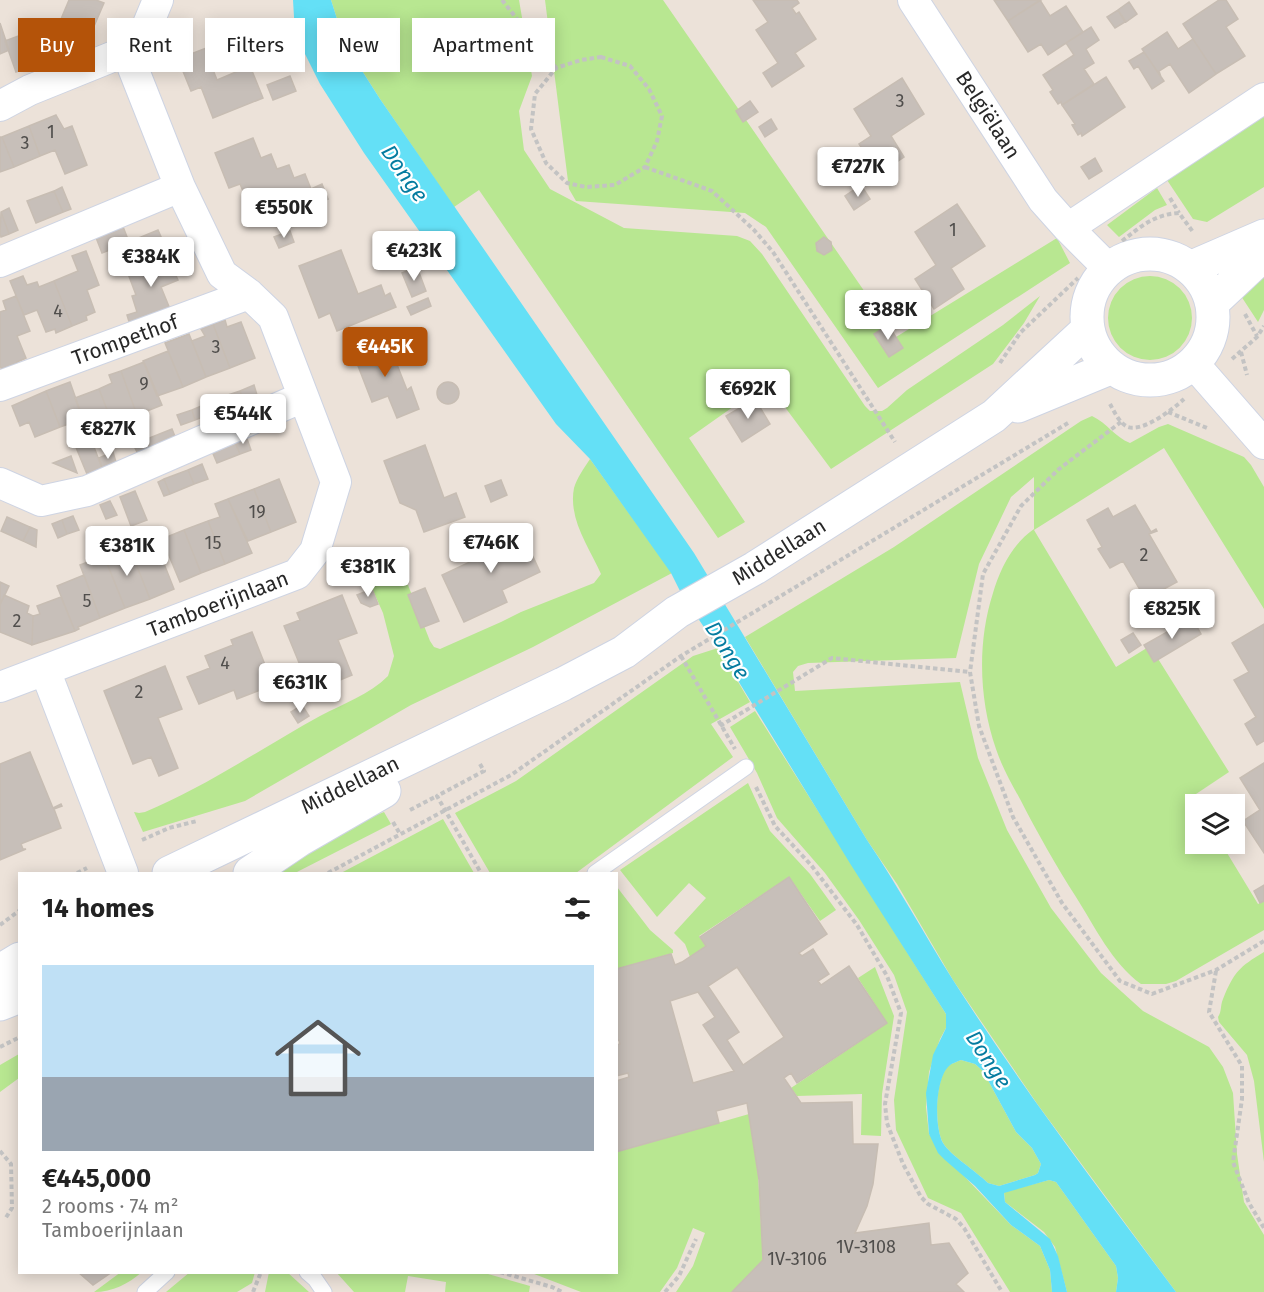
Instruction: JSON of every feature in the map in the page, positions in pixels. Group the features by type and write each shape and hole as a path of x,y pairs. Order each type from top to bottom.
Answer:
{"main road":[{"path":"1194,253 1212,303 1214,324 1206,349 1194,364 1163,380 1128,378 1110,368 1097,353 1088,330 1086,313 1092,290 1104,264 1138,254 1170,257 1194,253 1264,236"},
{"path":"1212,303 1264,254"},
{"name":"Middellaan","path":"994,416 1088,330"},
{"name":"Middellaan","path":"171,872 563,684 624,652 677,612 755,568 994,416 1110,368"},
{"name":"Middellaan","path":"251,872 299,840 455,750 563,684"},
{"path":"0,971 18,960"},
{"path":"0,1004 18,997"}],"street":[{"name":"Tamboerijnlaan","path":"151,18 158,0"},
{"name":"Belgiëlaan","path":"913,0 1043,200 1104,264"},
{"path":"0,106 30,90 107,59"},
{"name":"Tamboerijnlaan","path":"0,687 297,574 315,551 336,482 273,317 249,294 222,274 180,187 135,72"},
{"path":"1068,228 1264,98"},
{"path":"0,261 180,187"},
{"name":"Trompethof","path":"0,386 249,294"},
{"path":"1194,364 1258,425"},
{"path":"0,483 41,501 87,491 303,397"},
{"path":"45,670 123,872"}],"lane":[{"path":"596,872 746,766"},
{"path":"145,1292 165,1274"},
{"path":"309,1274 324,1292"}],"path":[{"path":"502,0 556,68"},
{"path":"602,57 630,66 649,89 662,116 657,141 645,167 615,185 586,187 567,183 546,163 531,129 536,94 556,68 602,57"},
{"path":"645,167 712,191 754,230 773,252 900,450"},
{"path":"1051,303 1104,264 1146,222 1164,214 1179,213 1194,253"},
{"path":"330,872 511,775 681,656 1070,422"},
{"path":"1121,422 1059,469 1021,506 983,574 970,672 979,726 1013,817 1062,903 1120,981 1152,994 1216,970 1264,941"},
{"path":"681,656 720,726 746,766 775,826 811,866 857,925 888,976 901,1013 885,1104 887,1124 903,1164 921,1197 928,1204 956,1219 964,1228 1002,1292"},
{"path":"720,726 832,658 970,672"},
{"path":"480,764 484,771 437,796 480,872"},
{"path":"0,925 18,912"},
{"path":"1216,970 1209,1012 1242,1066 1242,1099 1233,1162 1249,1203 1264,1228"},
{"path":"0,1047 18,1038"},
{"path":"0,1151 11,1164 12,1208 5,1219"},
{"path":"665,1292 679,1276 696,1239"},
{"path":"253,1292 260,1274"},
{"path":"506,1274 562,1292"}],"green space":[{"path":"331,0 519,0 522,18 412,18 412,72 531,72 532,76 519,111 524,150 550,189 624,228 737,236 750,241 762,254 870,411 882,411 887,408 907,390 1003,325 1040,296 1024,323 993,364 831,469 767,383 689,438 745,522 718,538 479,190 454,207 363,72 400,72 400,18 337,18"},
{"path":"545,0 663,0 896,337 1057,238 1070,263 878,388 766,227 745,213 576,201 569,189 554,72 555,18 547,18"},
{"path":"1264,111 1264,187 1207,222 1193,219 1167,180 1220,140"},
{"path":"1157,188 1167,205 1155,210 1119,237 1107,225"},
{"path":"1264,275 1264,310 1258,322 1241,296"},
{"path":"1150,276 1173,283 1185,295 1192,318 1185,341 1173,353 1150,360 1127,353 1115,341 1108,318 1115,295 1127,283"},
{"path":"1092,416 1130,443 1168,424 1244,457 1264,487 1264,609 1164,448 1034,530 1116,667 1150,646 1229,772 1196,794 1185,794 1185,854 1228,854 1258,904 1264,901 1264,930 1176,981 1166,984 1141,984 1121,966 1105,944 1054,861 1007,775 996,749 986,711 982,651 988,612 999,575 1014,549 1034,529 1034,477 1011,497 979,564 956,658 808,663 798,666 793,672 795,691 960,682 978,758 1007,830 1051,908 1101,973 1143,1011 1209,1047 1223,1067 1233,1093 1237,1154 1244,1202 1264,1235 1264,1292 1176,1292 1038,1105 953,980 897,884 867,840 745,637 894,547 1081,421"},
{"path":"590,459 672,573 533,647 411,705 245,801 143,832 134,812 145,812 190,791 320,716 365,693 388,676 394,656 383,613 367,577 376,568 387,569 408,585 430,641 434,647 440,649 521,612 594,583 601,574 581,533 573,499 575,484"},
{"path":"718,648 750,702 711,724 733,757 577,872 489,872 455,813 516,781 693,656"},
{"path":"755,711 946,1014 946,1028 929,1072 926,1107 929,1134 963,1175 1011,1225 1040,1246 1050,1270 1052,1292 1010,1292 961,1213 928,1198 896,1130 894,1100 907,1012 894,975 859,920 825,873 777,818 757,773 730,727"},
{"path":"748,783 770,831 810,874 836,910 820,921 789,877 699,936 707,947 690,957 685,944 674,933 706,898 689,883 657,917 620,870"},
{"path":"384,812 391,824 297,872 270,872 351,825"},
{"path":"443,819 473,872 343,872"},
{"path":"618,888 650,930 673,950 673,953 618,969"},
{"path":"1264,952 1264,1162 1254,1081 1247,1055 1219,1022 1218,1017 1223,999 1234,976 1243,966"},
{"path":"875,967 894,1016 882,1094 881,1136 861,1135 862,1094 797,1096 791,1088 887,1023 858,978"},
{"path":"18,1055 18,1079 0,1092 0,1065"},
{"path":"961,1060 975,1064 983,1071 1016,1132 1032,1148 1041,1164 1035,1175 999,1186 988,1183 951,1153 943,1143 937,1115 940,1081 948,1066"},
{"path":"749,1114 758,1174 763,1260 732,1292 676,1292 693,1266 705,1233 693,1228 677,1268 660,1292 581,1292 534,1274 618,1274 618,1152"},
{"path":"1049,1180 1056,1182 1116,1266 1118,1278 1116,1292 1067,1292 1055,1247 1044,1232 1005,1202 1004,1192"},
{"path":"118,1274 139,1274 108,1291 94,1292"},
{"path":"188,1274 254,1274 252,1283 237,1292 166,1292"},
{"path":"269,1274 289,1274 309,1292 265,1292"},
{"path":"338,1274 488,1274 530,1286 529,1292 445,1292 446,1282 408,1276 405,1292 354,1292"}],"water":[{"name":"Donge","path":"293,0 331,0 337,18 317,18 317,72 363,72 694,553 867,840 979,1020 1062,1138 1176,1292 1116,1292 1118,1278 1116,1266 1056,1182 1049,1180 1004,1193 1005,1202 1050,1239 1058,1256 1067,1292 1052,1292 1050,1270 1040,1246 1011,1225 975,1186 938,1153 929,1134 926,1093 933,1055 946,1028 946,1014 851,865 718,648 681,593 671,573 590,459 556,424 364,153 320,84 305,54 305,18 294,18","holes":["961,1060 975,1064 983,1071 1016,1132 1032,1148 1041,1164 1035,1175 999,1186 988,1183 951,1153 943,1143 938,1126 937,1103 944,1072 950,1065"]}],"building":[{"path":"69,0 96,0 104,3 95,24 95,18 61,18"},
{"path":"753,0 797,0 799,3 792,8 796,14 799,12 816,39 795,53 804,66 772,87 763,73 778,63 756,30 768,22"},
{"path":"994,0 1041,0 1008,21"},
{"path":"1040,0 1050,16 1066,6 1083,32 1048,55 1041,44 1028,52 1008,21"},
{"path":"1219,0 1226,0 1238,19 1226,27 1245,56 1216,74 1183,24"},
{"path":"1129,2 1137,14 1126,22 1118,10"},
{"path":"1118,10 1125,22 1115,28 1107,17"},
{"path":"0,23 9,50 0,54"},
{"path":"1091,27 1099,40 1086,49 1094,63 1084,69 1094,84 1062,105 1061,102 1058,104 1050,92 1053,90 1043,75 1074,55 1066,43"},
{"path":"1167,32 1178,49 1193,39 1216,74 1189,93 1170,64 1159,71 1161,77 1142,49"},
{"path":"18,36 18,71 16,72 5,41"},
{"path":"205,49 205,72 214,72 217,80 236,72 252,72 263,98 213,118 201,87 191,91 183,72 193,72 193,53"},
{"path":"1144,52 1164,81 1152,89 1138,66 1134,69 1129,61"},
{"path":"290,76 296,91 273,100 267,85"},
{"path":"1106,77 1125,107 1082,136 1081,133 1078,135 1072,125 1075,124 1062,105"},
{"path":"902,78 924,114 891,136 904,157 879,174 859,144 871,136 854,109"},
{"path":"750,101 758,112 743,122 736,111"},
{"path":"56,115 64,129 72,126 87,165 65,174 55,150 40,156 29,126"},
{"path":"771,119 777,129 765,137 759,127"},
{"path":"29,126 40,156 14,167 2,137"},
{"path":"0,137 2,137 14,167 0,172"},
{"path":"253,138 261,158 271,154 277,169 289,165 294,178 305,174 311,189 322,184 328,199 280,219 274,204 263,209 257,194 246,198 240,184 229,188 215,153"},
{"path":"1095,158 1102,171 1089,179 1081,167"},
{"path":"861,185 870,199 854,210 845,196"},
{"path":"62,187 71,209 63,212 54,191"},
{"path":"54,191 63,212 36,223 27,201"},
{"path":"957,204 985,246 951,268 964,289 934,309 915,279 936,265 915,232"},
{"path":"9,208 18,230 9,234 1,212"},
{"path":"1,212 9,234 1,237 0,234"},
{"path":"122,224 129,242 158,230 162,239 166,238 172,254 127,271 117,247 102,253 95,235"},
{"path":"290,231 294,242 279,248 274,237"},
{"path":"824,237 831,242 832,250 824,255 817,251 816,243"},
{"path":"341,250 358,294 381,285 385,296 390,293 396,307 337,331 330,313 319,318 299,266"},
{"path":"86,251 99,285 87,290 95,312 86,316 87,320 72,326 54,281 78,271 72,256"},
{"path":"172,254 178,269 174,271 178,280 161,287 170,309 130,325 127,315 137,312 132,296 136,295 127,271"},
{"path":"417,267 426,291 412,297 402,273"},
{"path":"23,276 27,285 37,282 39,287 54,281 72,326 56,333 55,329 46,332 37,310 24,315 10,281"},
{"path":"16,296 30,331 17,336 26,358 17,362 18,365 2,371 0,312 6,310 3,301"},
{"path":"428,298 431,306 411,315 407,307"},
{"path":"225,320 227,327 241,322 255,358 230,368 213,324"},
{"path":"213,324 230,368 206,377 192,341 205,336 201,329"},
{"path":"888,325 903,348 889,357 874,334"},
{"path":"189,334 206,377 183,387 165,343"},
{"path":"387,339 407,390 411,387 419,409 397,418 388,396 372,402 353,353"},
{"path":"168,351 183,387 157,396 143,361"},
{"path":"144,362 162,405 137,415 121,371"},
{"path":"121,371 137,415 113,425 99,389 112,383 109,375"},
{"path":"70,382 83,419 60,427 46,391"},
{"path":"448,382 456,385 459,393 456,401 448,404 440,401 437,393 440,385"},
{"path":"254,385 257,395 243,400 240,391"},
{"path":"99,389 113,425 88,434 75,398"},
{"path":"46,391 60,427 35,437 29,422 20,426 12,406"},
{"path":"240,391 243,400 229,406 225,396"},
{"path":"755,399 770,424 742,442 726,416"},
{"path":"206,404 210,414 195,420 192,410"},
{"path":"192,410 195,420 181,425 177,415"},
{"path":"172,429 176,439 150,449 147,439"},
{"path":"246,436 251,450 240,454 234,440"},
{"path":"91,439 102,468 87,474 75,445"},
{"path":"147,439 150,449 138,454 133,444"},
{"path":"234,440 240,454 217,463 211,449"},
{"path":"425,445 444,498 456,493 465,517 424,532 416,510 400,503 384,461"},
{"path":"113,452 116,462 102,468 99,458"},
{"path":"71,456 77,473 53,463"},
{"path":"202,464 208,479 194,484 188,470"},
{"path":"188,470 194,484 170,494 164,479"},
{"path":"164,479 170,494 164,496 158,482"},
{"path":"279,479 296,522 271,532 254,489"},
{"path":"501,480 507,495 491,502 485,486"},
{"path":"254,489 271,532 248,541 228,499"},
{"path":"135,491 147,520 131,526 120,497"},
{"path":"228,499 252,553 225,564 208,521 220,517 215,504"},
{"path":"110,501 117,515 106,519 100,505"},
{"path":"1135,505 1151,532 1156,529 1157,531 1149,534 1177,582 1162,590 1166,596 1149,605 1123,561 1110,568 1098,549 1102,547 1087,520 1108,508 1113,517"},
{"path":"73,516 79,530 67,534 62,520"},
{"path":"7,517 30,527 23,541 1,531"},
{"path":"62,520 67,534 58,538 52,524"},
{"path":"208,521 225,564 201,573 184,530"},
{"path":"519,526 540,572 502,590 507,602 464,622 442,575 487,554 482,544"},
{"path":"30,527 37,530 36,547 23,541"},
{"path":"184,530 201,573 180,582 162,539"},
{"path":"129,546 150,599 125,608 104,556"},
{"path":"157,546 174,589 150,599 133,556"},
{"path":"104,556 125,608 100,618 80,565"},
{"path":"84,575 100,618 78,627 79,629 75,631 57,586"},
{"path":"0,582 9,586 0,605"},
{"path":"425,588 439,621 421,628 408,595"},
{"path":"372,589 378,604 370,607 361,603 357,595"},
{"path":"4,595 29,606 27,613 33,616 32,645 0,632 0,605"},
{"path":"342,595 357,633 338,640 352,675 311,692 284,626 300,620 297,613"},
{"path":"61,597 75,631 32,645 33,616 40,614 37,606"},
{"path":"1192,618 1201,634 1154,662 1144,645"},
{"path":"1264,624 1264,741 1257,745 1245,724 1256,717 1234,680 1249,672 1232,643"},
{"path":"252,632 273,685 237,699 234,690 199,704 187,677 210,668 205,656 233,645 231,640"},
{"path":"1133,633 1141,645 1129,653 1121,640"},
{"path":"165,666 182,709 158,718 178,768 159,776 151,757 133,764 104,691"},
{"path":"302,705 309,716 298,723 291,712"},
{"path":"30,752 53,808 61,804 62,806 54,809 61,828 21,844 23,849 26,849 0,860 0,764"},
{"path":"1264,763 1264,853 1245,824 1245,820 1260,810 1240,778"},
{"path":"789,877 827,934 799,953 802,956 813,949 829,974 818,981 821,985 849,966 887,1023 797,1083 791,1073 784,1078 801,1103 852,1102 853,1144 878,1144 873,1184 867,1206 855,1233 929,1223 931,1245 949,1243 968,1273 956,1284 964,1292 732,1292 763,1260 759,1180 747,1103 716,1111 719,1123 618,1151 618,1080 629,1077 628,1073 618,1076 618,1044 620,1044 618,1040 618,968 671,954 675,965 706,946 700,937","holes":["737,967 784,1037 743,1065 727,1040 739,1032 708,986","698,992 715,1017 703,1025 734,1071 693,1083 670,1001"]},
{"path":"1264,885 1264,901 1260,903 1254,891"},
{"path":"80,1274 109,1274 93,1285"}]}
